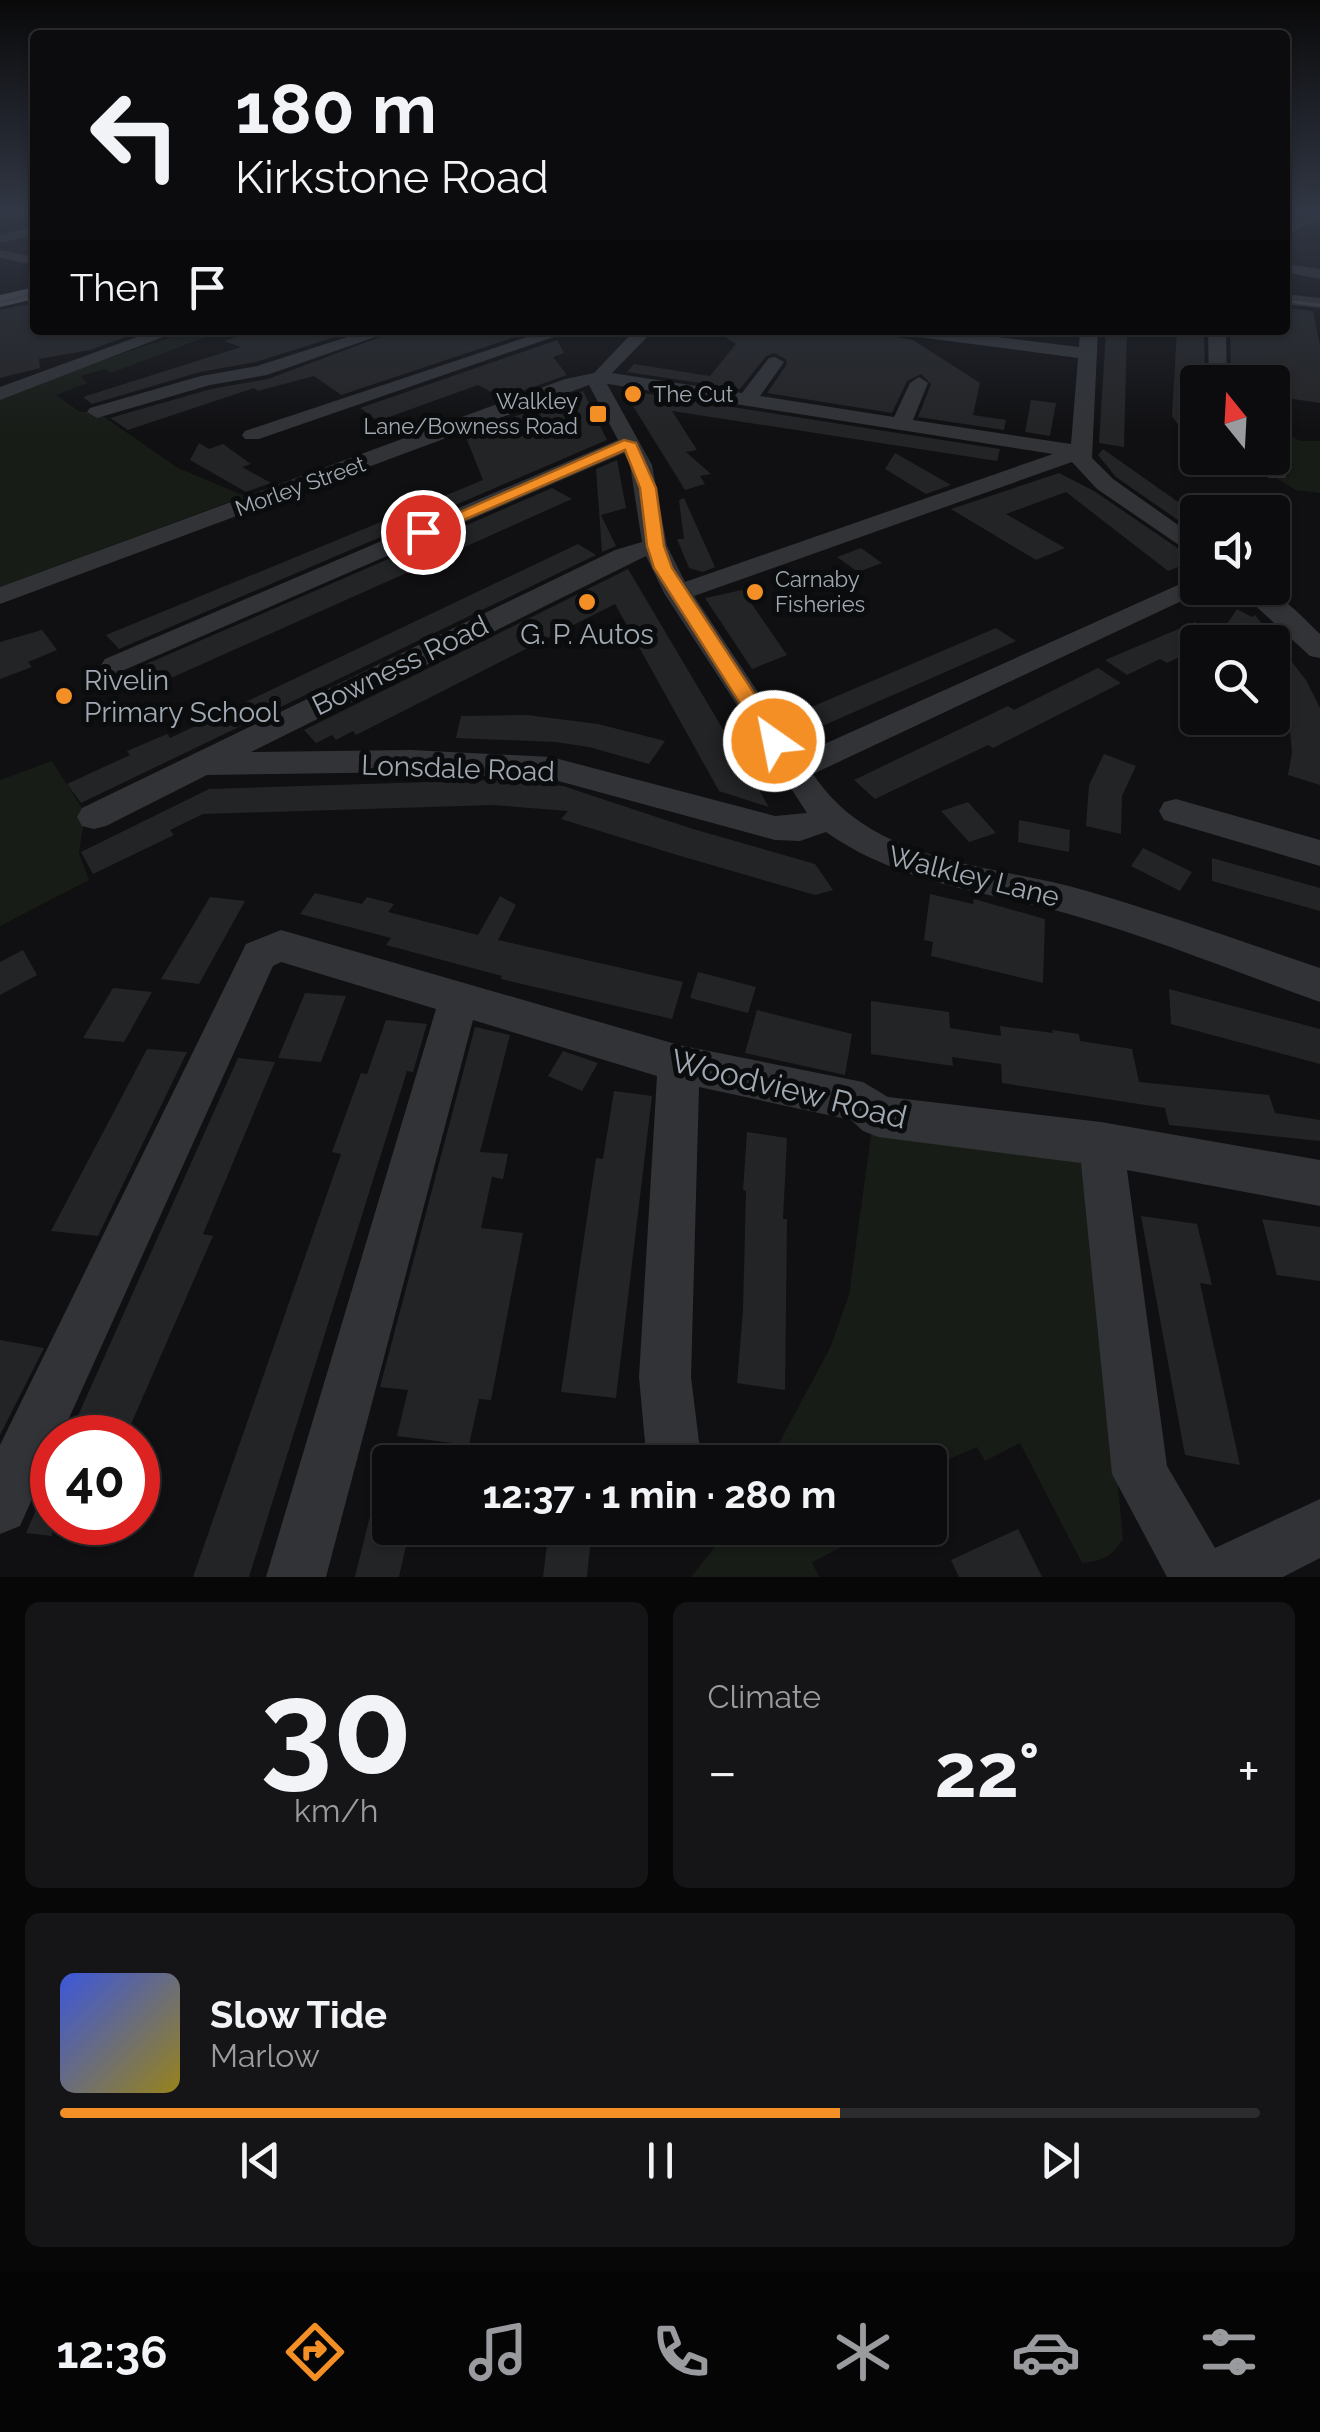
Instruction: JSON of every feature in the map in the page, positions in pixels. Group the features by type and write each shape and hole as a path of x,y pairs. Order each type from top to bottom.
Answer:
{"main road":[{"path":"1,300 30,294"}],"street":[{"path":"1290,299 1320,299"},
{"path":"0,394 159,335"},
{"path":"97,412 208,380 260,372 371,335"},
{"path":"252,435 545,335"},
{"name":"Walkley Lane","path":"561,335 592,364 629,443 648,488 655,546 677,593 829,818 868,846 909,865 1064,898 1320,985"},
{"path":"592,364 637,335"},
{"path":"941,335 1089,354"},
{"path":"1089,335 1080,452 1088,470 1180,538"},
{"path":"1216,335 1217,365"},
{"path":"747,400 775,362"},
{"path":"592,364 637,382 1080,452"},
{"name":"Morley Street","path":"0,596 572,383 592,364"},
{"path":"901,424 919,384"},
{"path":"115,665 629,443"},
{"path":"677,593 1080,452"},
{"name":"Bowness Road","path":"94,816 624,555 655,546"},
{"path":"794,770 1180,592"},
{"path":"1272,605 1320,650"},
{"name":"Lonsdale Road","path":"198,764 411,761 551,768 775,828 800,829 829,818"},
{"path":"1169,809 1320,853"},
{"name":"Woodview Road","path":"0,1506 259,955 268,948 281,946 460,996 679,1064 862,1102 878,1116 1101,1144 1320,1183"},
{"path":"296,1577 460,996"},
{"path":"673,1445 665,1378 679,1064"},
{"path":"1101,1144 1140,1474 1199,1577"},
{"path":"1220,1577 1320,1528"}],"shaded area":[{"path":"177,335 212,335 111,373 105,369 81,376 87,383 56,395 80,412 97,412 178,468 245,496 0,587 0,395"},
{"path":"1290,435 1300,441 1320,441 1320,493 1296,490 1274,477 1289,476 1290,466 1295,465 1290,462"},
{"path":"52,761 85,813 79,853 89,880 0,926 0,780"},
{"path":"872,1128 1081,1160 1089,1172 1123,1539 1115,1550 1106,1557 1082,1563 1020,1443 985,1461 977,1447 947,1460 947,1445 778,1445 830,1348 849,1295"},
{"path":"716,1545 846,1545 812,1562 819,1577 691,1577"}],"building":[{"path":"30,304 30,335 131,335 90,350 39,359 40,368 0,378 0,310"},
{"path":"1290,309 1313,311 1320,346 1320,403 1290,399 1290,365 1231,365 1230,335 1290,335"},
{"path":"242,335 341,335 256,362 200,372 92,404 83,397 241,347 224,341"},
{"path":"386,335 521,335 341,395 314,376 258,391 254,388 128,430 110,418 211,389 268,379"},
{"path":"722,335 886,335 913,340 980,383 973,415 1006,420 1004,430 918,417 931,384 921,374 907,381 892,413 767,393 787,364 786,359 774,353 766,356 740,389 627,372 634,364 710,376 736,344"},
{"path":"1106,335 1127,335 1124,447 1099,443"},
{"path":"1177,335 1204,335 1205,365 1180,365 1180,427 1172,416"},
{"path":"557,340 564,353 553,357 567,375 502,398 478,385 378,421 360,408"},
{"path":"623,390 1000,449 997,461 672,411 697,450 686,452 711,474 700,476 705,484 685,490"},
{"path":"583,391 607,440 119,649 106,635 483,480 465,435"},
{"path":"1031,400 1056,403 1050,436 1025,432"},
{"path":"199,443 209,449 223,444 251,464 242,467 271,483 246,492 190,460"},
{"path":"1103,449 1180,503 1180,521 1116,477 1098,455"},
{"path":"895,453 951,485 926,494 885,469"},
{"path":"617,460 626,508 601,515 616,546 602,552 596,469"},
{"path":"1059,473 1094,491 1180,550 1180,566 1168,571 1066,492 1006,514 1065,548 1036,560 951,509"},
{"path":"552,488 572,499 153,686 137,668"},
{"path":"684,498 715,567 703,572 689,568 677,539 684,539 679,500"},
{"path":"578,544 596,555 81,803 67,784 130,755 127,751 167,734 170,738"},
{"path":"861,548 882,563 858,572 837,557"},
{"path":"628,569 769,807 719,791 615,604 356,735 353,731 336,740 332,735 316,743 304,730"},
{"path":"742,590 787,655 752,669 705,598"},
{"path":"1237,609 1255,615 1263,625 1226,625"},
{"path":"996,628 1016,641 820,727 802,711"},
{"path":"1180,628 1180,657 1167,663 1160,659 1127,675 1105,660"},
{"path":"42,630 57,650 28,662 32,667 0,679 0,642"},
{"path":"1290,660 1320,708 1320,785 1288,775 1292,752"},
{"path":"1098,668 1121,683 993,748 988,745 875,799 854,780 1008,706 1014,710"},
{"path":"527,715 598,724 665,741 649,764 555,742 456,738 461,716"},
{"path":"1104,754 1136,766 1122,796 1121,834 1086,826 1089,785"},
{"path":"493,780 563,786 815,864 833,890 815,895 677,855 561,819 568,811 493,805 203,814 170,830 174,835 93,874 81,852 209,789"},
{"path":"968,802 996,833 969,842 941,811"},
{"path":"1019,820 1070,830 1069,852 1018,842"},
{"path":"1143,848 1192,872 1180,891 1131,866"},
{"path":"1212,858 1320,888 1320,911 1212,881"},
{"path":"315,893 362,904 367,897 394,904 388,912 478,935 500,896 516,905 498,940 683,982 672,1019 501,979 502,976 386,945 391,938 300,914"},
{"path":"930,894 973,904 974,899 1045,919 1043,983 931,956 933,942 924,940"},
{"path":"210,897 245,901 199,984 161,979"},
{"path":"23,950 37,975 0,995 0,962"},
{"path":"698,972 756,987 748,1013 690,998"},
{"path":"113,988 152,992 124,1042 83,1038"},
{"path":"1169,989 1320,1029 1320,1064 1171,1024"},
{"path":"305,993 346,996 321,1062 278,1058"},
{"path":"871,1001 949,1012 950,1028 1001,1036 1000,1026 1053,1033 1052,1030 1079,1034 1080,1041 1132,1049 1139,1082 1269,1095 1275,1113 1320,1120 1320,1141 1169,1125 1165,1108 1002,1083 1001,1064 952,1057 953,1066 871,1054"},
{"path":"757,1010 852,1034 845,1075 745,1053"},
{"path":"386,1020 427,1024 413,1072 407,1071 249,1577 193,1577 341,1154 332,1152 361,1073 367,1074"},
{"path":"475,1027 510,1035 480,1152 508,1154 503,1179 492,1177 481,1228 523,1233 491,1400 479,1399 469,1445 397,1436 408,1390 380,1387"},
{"path":"147,1049 187,1052 98,1236 51,1231"},
{"path":"563,1051 598,1063 582,1091 548,1076"},
{"path":"238,1058 275,1062 203,1234 213,1236 135,1415 78,1415"},
{"path":"614,1091 652,1096 616,1398 561,1392 596,1158 603,1159"},
{"path":"747,1132 787,1138 783,1219 787,1219 785,1390 737,1383 743,1310"},
{"path":"1141,1216 1197,1224 1212,1285 1200,1283 1240,1465 1185,1455"},
{"path":"1262,1219 1320,1227 1320,1281 1277,1275"},
{"path":"0,1340 44,1348 0,1435"},
{"path":"372,1508 372,1545 406,1545 399,1577 355,1577"},
{"path":"1018,1529 1042,1577 959,1577 951,1560"},
{"path":"547,1545 590,1545 587,1577 543,1577"}],"tram line":[{"path":"0,302 30,295"},
{"path":"1290,302 1320,305"}],"place":[{"name":"The Cut","path":"633,394"},
{"name":"Walkley Lane/Bowness Road","path":"598,414"},
{"name":"Carnaby Fisheries","path":"755,592"},
{"name":"G. P. Autos","path":"587,602"},
{"name":"Rivelin Primary School","path":"64,696"}],"route":[{"path":"423,532 629,443 648,488 655,546 663,568 774,741"}]}
